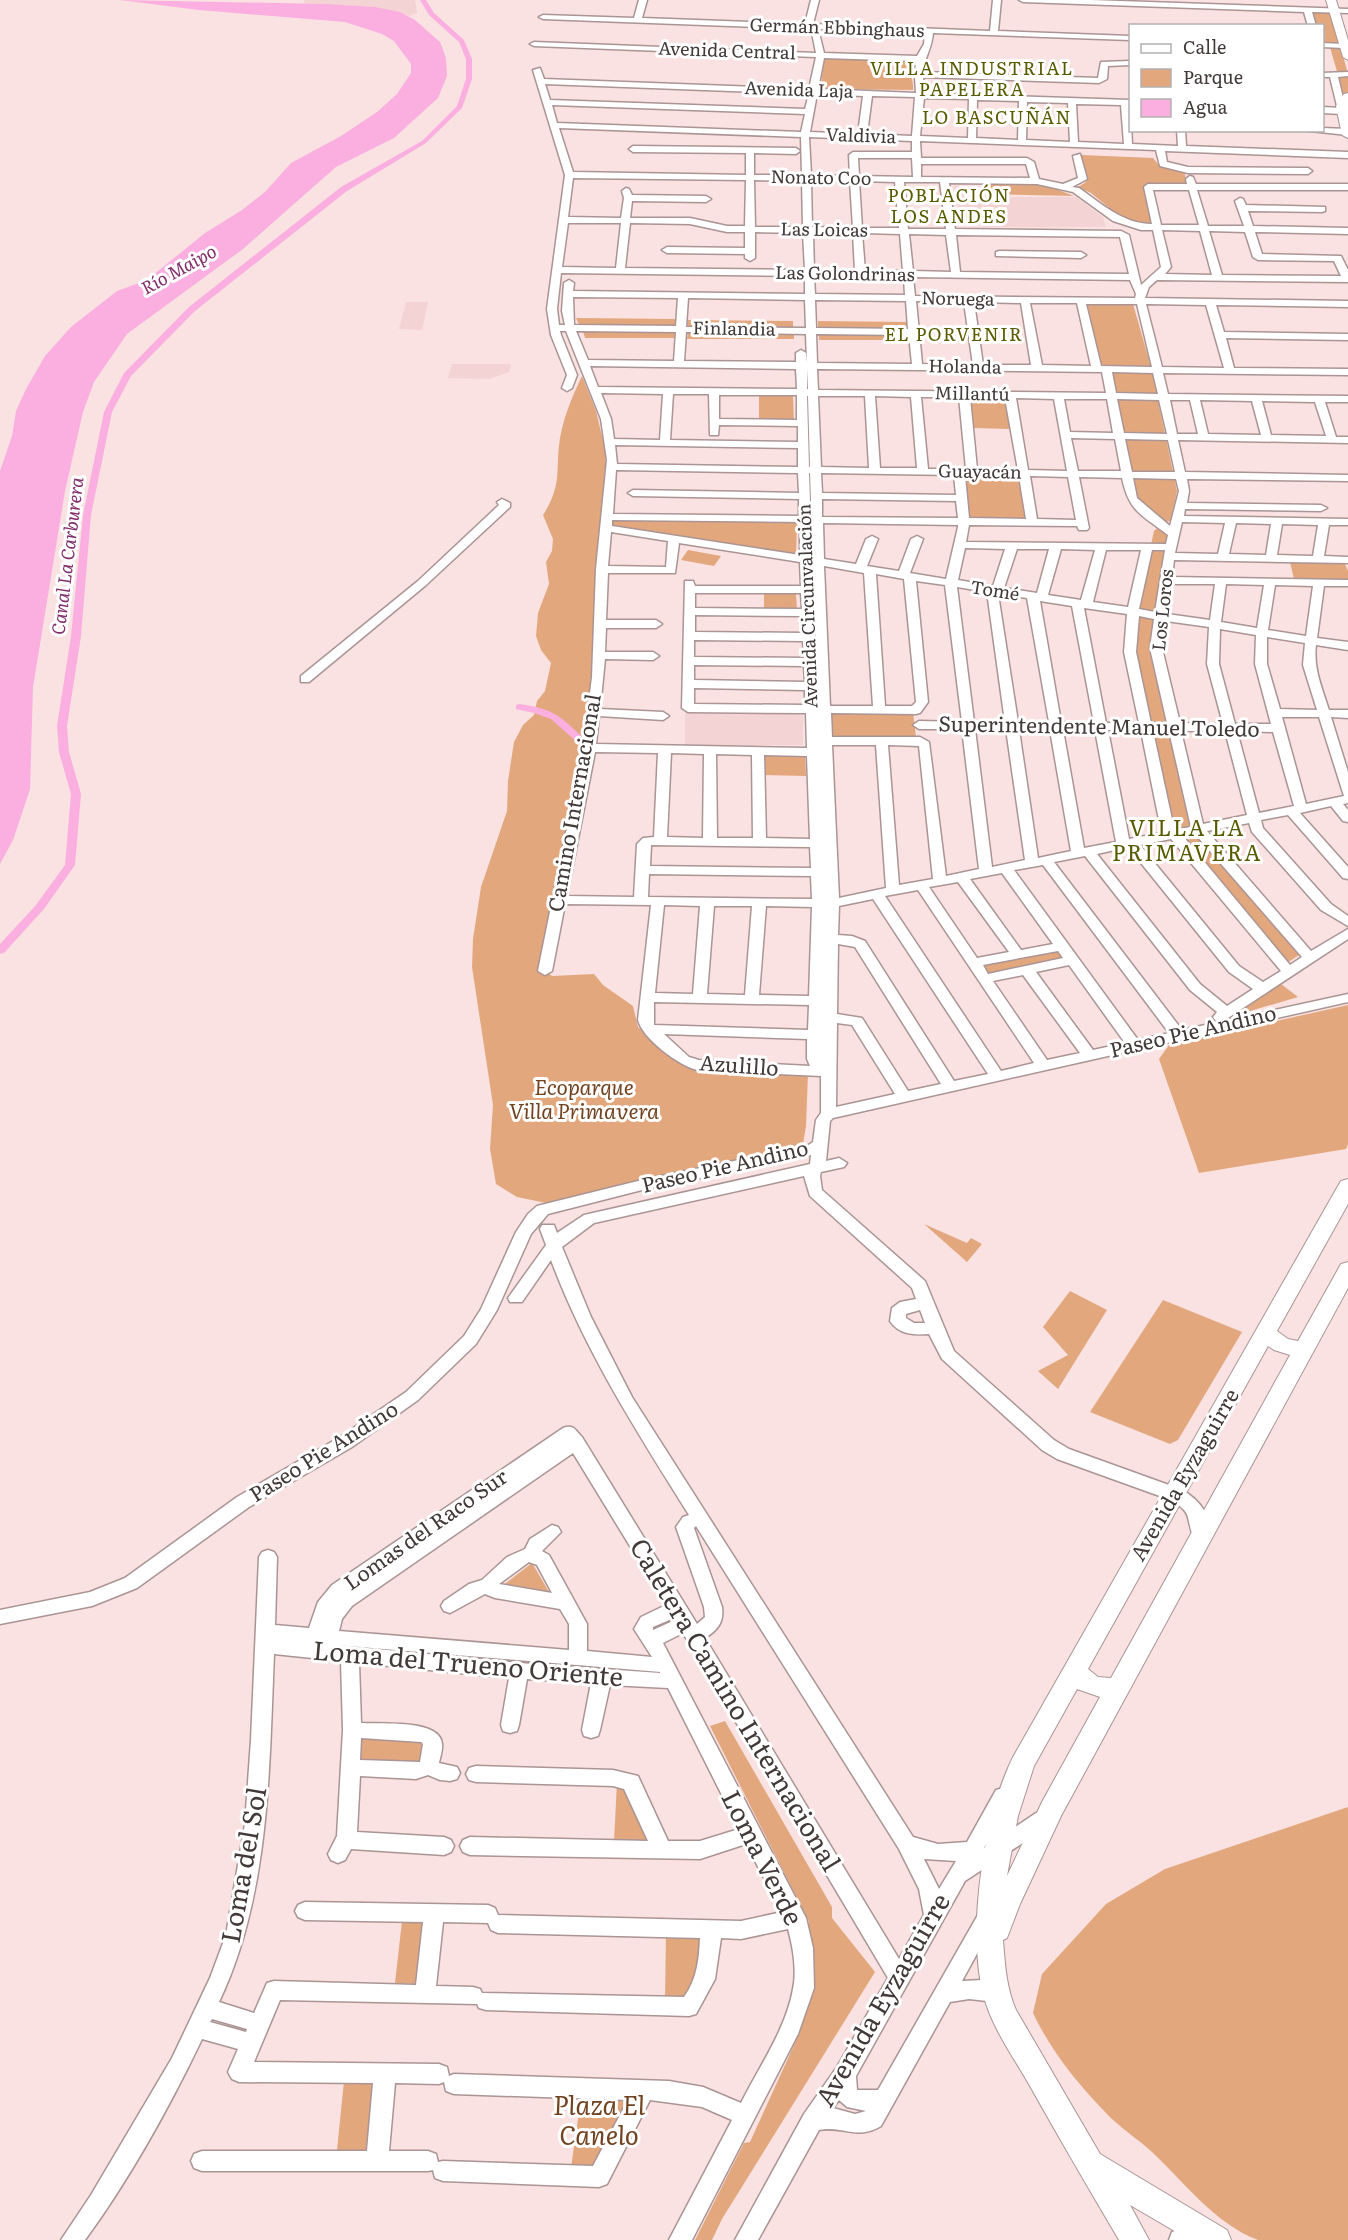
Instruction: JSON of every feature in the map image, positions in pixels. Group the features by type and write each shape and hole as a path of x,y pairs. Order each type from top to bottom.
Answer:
{"main road":[{"path":"1346,51 1333,10 1348,12"},
{"path":"1344,104 1348,133"},
{"name":"Avenida Eyzaguirre","path":"1135,2240 1019,2041 998,1998 991,1955 992,1908 998,1848 1007,1804 1022,1764 1348,1186"},
{"name":"Avenida Eyzaguirre","path":"991,1955 1007,1904 1051,1810 1348,1269"},
{"path":"1265,1334 1282,1345 1304,1350"},
{"path":"1076,1666 1083,1680 1093,1686 1107,1688 1119,1686"},
{"path":"1086,2158 1121,2184 1217,2240"}],"street":[{"path":"639,23 643,0"},
{"path":"812,27 809,24 815,0"},
{"path":"994,34 997,0"},
{"path":"1023,0 1333,10"},
{"path":"1307,10 1311,24"},
{"name":"Germán Ebbinghaus","path":"543,17 639,23 1129,39"},
{"name":"Avenida Circunvalación","path":"812,27 817,34 820,55 805,134 802,178 818,708 817,843 818,872 826,904 815,1001 814,1035 815,1064 828,1072"},
{"path":"917,179 916,138 920,94 916,76 916,59 928,43 929,32"},
{"name":"Avenida Central","path":"534,44 916,59"},
{"path":"1324,45 1346,51"},
{"path":"916,76 1102,80 1104,64 1129,63"},
{"path":"537,70 569,175 552,301 554,328 572,375 567,388"},
{"path":"1324,73 1348,74"},
{"path":"1324,110 1344,104 1333,74"},
{"name":"Avenida Laja","path":"540,81 1128,103"},
{"path":"642,128 650,85"},
{"path":"862,136 868,92"},
{"path":"972,140 974,97"},
{"path":"1022,142 1023,99"},
{"path":"1072,101 1074,143"},
{"path":"546,102 811,112"},
{"path":"1128,103 1128,145"},
{"name":"Valdivia","path":"554,124 1348,155"},
{"path":"1324,131 1348,133"},
{"path":"1181,132 1182,148"},
{"name":"Avenida Circunvalación","path":"802,178 796,151 805,134"},
{"path":"1152,277 1348,279 1338,258 1258,257 1241,205 1324,211 1307,170 1188,170 1163,164 1160,147"},
{"path":"631,158 678,154 705,158 706,150 796,151"},
{"path":"667,272 667,247 749,254 750,150"},
{"path":"665,158 678,154"},
{"path":"860,274 854,154 1029,162 1035,181"},
{"path":"1066,186 1083,179 1077,156"},
{"name":"Nonato Coo","path":"569,175 631,158 707,177 1035,181 1066,186 1084,194 1116,219 1135,226 1156,229 1348,231"},
{"path":"1188,170 1218,278"},
{"path":"620,271 627,195 706,202 707,177"},
{"path":"899,179 917,367"},
{"path":"944,180 956,275"},
{"path":"1140,298 1152,277 1162,273 1166,267 1148,188 1348,187"},
{"name":"Las Loicas","path":"563,220 690,221 719,229 749,230 1122,234"},
{"path":"996,232 1000,257 1080,252 1085,276"},
{"name":"Los Loros","path":"1122,234 1164,397 1184,491 1165,580 1159,616 1157,652 1198,829 1310,958"},
{"name":"Las Golondrinas","path":"556,270 1134,277"},
{"name":"Camino Internacional","path":"545,971 589,748 599,655 602,569 611,467 611,442 606,419 570,328 567,311 569,283"},
{"name":"Noruega","path":"568,294 1081,301 1140,298 1210,302 1348,304"},
{"path":"679,364 683,296"},
{"path":"969,300 978,368"},
{"path":"1025,300 1037,368"},
{"path":"1081,301 1111,396 1126,474 1134,502 1174,534"},
{"path":"1210,302 1230,370"},
{"name":"Finlandia","path":"554,328 914,332"},
{"path":"1220,335 1348,337"},
{"name":"Holanda","path":"583,363 1348,372"},
{"name":"Millantú","path":"595,390 1348,399"},
{"path":"665,443 668,391"},
{"path":"714,391 714,444"},
{"name":"Avenida Circunvalación","path":"807,391 803,445 810,470"},
{"path":"870,392 875,471"},
{"path":"916,394 923,471"},
{"path":"964,394 972,472"},
{"path":"1010,395 1032,522"},
{"path":"606,526 811,520 1032,522 1083,526 1058,395"},
{"path":"1194,397 1204,438"},
{"path":"1256,398 1267,439"},
{"path":"1319,398 1332,440"},
{"path":"714,422 803,423"},
{"path":"1066,435 1348,440"},
{"path":"611,442 803,445"},
{"name":"Guayacán","path":"611,467 1348,478"},
{"path":"959,472 964,521 962,545 951,584 986,872"},
{"path":"633,493 962,498"},
{"path":"305,679 468,542 506,506 502,502"},
{"path":"1181,506 1321,508"},
{"path":"1178,519 1348,522"},
{"path":"1223,557 1231,520"},
{"path":"1271,558 1277,521"},
{"path":"1318,559 1324,522"},
{"name":"Tomé","path":"606,526 643,535 1348,646"},
{"path":"872,539 865,570 879,709"},
{"path":"917,539 906,577 922,702 916,710 920,741"},
{"path":"602,569 671,571 674,540"},
{"path":"962,545 1147,547 1170,552 1223,557 1348,560"},
{"path":"1012,546 995,591 1012,726 1039,861 1178,1035"},
{"path":"1056,546 1037,597 1074,842 1195,987 1206,998 1227,1012"},
{"path":"1101,547 1082,604 1101,727 1127,844 1234,969 1263,989"},
{"path":"1147,547 1133,612 1130,652 1167,825 1289,972"},
{"name":"Avenida Circunvalación","path":"812,562 807,590 811,686 818,708"},
{"path":"1165,580 1348,583"},
{"path":"1221,581 1213,664 1257,828 1326,907 1348,922"},
{"path":"1270,582 1261,664 1296,809 1348,875"},
{"path":"1319,582 1309,665 1348,793"},
{"path":"807,590 689,586 688,708 916,710"},
{"path":"689,611 808,613"},
{"path":"600,624 656,624"},
{"path":"688,636 809,637"},
{"path":"599,655 653,656"},
{"path":"688,661 810,662"},
{"path":"687,684 811,686"},
{"path":"593,712 663,716"},
{"name":"Superintendente Manuel Toledo","path":"1274,714 1348,714"},
{"name":"Superintendente Manuel Toledo","path":"919,725 1278,728"},
{"path":"589,748 758,751 817,745 920,741 925,745 940,881"},
{"path":"882,742 893,891"},
{"name":"Avenida Circunvalación","path":"814,1168 818,1163 823,1120 828,1114 831,939 826,904 817,745"},
{"path":"641,901 643,870 653,842 665,749"},
{"path":"710,750 710,842"},
{"path":"758,751 759,843"},
{"path":"558,900 826,904 1348,799"},
{"path":"1334,802 1348,818"},
{"path":"653,842 817,843"},
{"path":"1005,868 1134,1045"},
{"path":"643,870 818,872"},
{"path":"963,877 1018,955"},
{"path":"921,885 1043,1065"},
{"path":"877,894 997,1076"},
{"path":"658,901 645,1023 649,1029 814,1035"},
{"path":"700,999 707,902"},
{"path":"752,999 759,903"},
{"path":"1200,1030 1348,933"},
{"path":"831,939 852,940 860,944 950,1086"},
{"path":"973,963 1062,946"},
{"path":"984,979 1072,960"},
{"path":"1027,970 1089,1055"},
{"path":"647,997 815,1001"},
{"name":"Paseo Pie Andino","path":"828,1114 1348,998"},
{"path":"829,1018 857,1021 904,1097"},
{"name":"Azulillo","path":"649,1029 684,1060 697,1065 828,1072"},
{"name":"Paseo Pie Andino","path":"0,1617 82,1602 131,1583 243,1502 346,1442 412,1396 470,1340 489,1310 524,1232 543,1210 642,1185 812,1150 821,1143"},
{"path":"516,1298 535,1270 551,1236 598,1216 839,1163"},
{"path":"814,1168 812,1185 815,1192 913,1277 919,1285 942,1346 955,1363 1048,1445 1063,1454 1174,1494 1194,1507 1201,1523 1202,1535"},
{"path":"551,1236 562,1271 582,1319 604,1362 906,1843 929,1888 934,1914"},
{"path":"535,1270 562,1271"},
{"path":"925,1304 906,1306 898,1312 898,1320 911,1329 936,1328"},
{"name":"Caletera Camino Internacional","path":"319,1645 336,1611 356,1586 572,1437 900,1979"},
{"path":"1137,1481 1154,1498 1159,1520"},
{"path":"686,1622 710,1626 714,1617 713,1607 685,1527 689,1522 700,1518"},
{"path":"531,1555 536,1544 552,1532"},
{"path":"450,1606 475,1589 488,1586 493,1577 526,1555 531,1555 543,1560 578,1624 578,1658"},
{"name":"Loma del Sol","path":"72,2240 111,2183 179,2065 207,2008 236,1935 252,1847 261,1740 268,1557"},
{"path":"488,1586 495,1591 564,1602"},
{"name":"Loma Verde","path":"680,2240 788,2034 804,1988 803,1948 796,1918 750,1834 667,1673 654,1643 658,1636 686,1622"},
{"name":"Loma del Trueno Oriente","path":"266,1639 319,1645 350,1655 519,1671 549,1664 602,1677 667,1673"},
{"path":"319,1645 549,1664 578,1658 667,1673"},
{"path":"350,1655 351,1768 343,1847 444,1846"},
{"path":"510,1725 519,1671"},
{"path":"591,1730 602,1677"},
{"path":"352,1730 423,1734 433,1743 429,1767"},
{"name":"Avenida Eyzaguirre","path":"746,2240 812,2121 844,2074 900,1979 953,1880 1022,1764"},
{"path":"351,1768 416,1771 429,1767 450,1773"},
{"path":"476,1774 614,1778 631,1782 662,1849"},
{"name":"Avenida Eyzaguirre","path":"953,1880 998,1848 1028,1831 1051,1810"},
{"path":"470,1846 700,1850 750,1834"},
{"path":"906,1843 936,1854 972,1849"},
{"name":"Avenida Eyzaguirre","path":"812,2121 835,2118 855,2125 866,2124 873,2119 992,1908"},
{"path":"305,1911 434,1912 493,1919 711,1930 741,1930 796,1918"},
{"path":"424,1994 434,1912"},
{"path":"711,1930 709,1967 702,1989 689,2007 424,1994 274,1990 239,2072 385,2073 446,2079 669,2091 703,2097 745,2115"},
{"path":"942,1996 962,1989 974,1988 998,1998"},
{"path":"207,2008 260,2024"},
{"path":"198,2028 251,2043"},
{"path":"377,2161 385,2073"},
{"path":"844,2074 845,2090 852,2099 864,2103 885,2098"},
{"path":"202,2161 377,2161 599,2177 644,2091"},
{"path":"1180,2240 1194,2240"}],"shaded area":[{"path":"304,0 415,0 417,13 409,16 375,7 305,4"},
{"path":"954,186 978,186 981,197 1076,197 1103,217 1106,227 983,227 981,215 959,215"},
{"path":"406,302 428,302 422,330 399,329"},
{"path":"452,364 511,364 509,372 489,379 448,378"},
{"path":"685,712 803,714 803,745 685,745"}],"green space":[{"path":"1313,11 1331,12 1348,74 1348,109 1329,44 1324,44 1324,24 1316,24"},
{"path":"824,58 907,61 913,90 827,89 821,86"},
{"path":"1081,155 1153,158 1159,165 1184,171 1188,186 1145,186 1153,223 1149,226 1118,215 1091,193 1078,187 1086,182"},
{"path":"987,183 1042,184 1074,196 988,194"},
{"path":"1087,303 1133,304 1151,367 1177,491 1171,521 1162,522 1137,501 1109,366 1101,366"},
{"path":"576,318 676,319 676,326 579,325"},
{"path":"687,320 793,321 793,327 688,326"},
{"path":"818,321 907,322 908,328 818,328"},
{"path":"583,331 675,331 675,338 585,338"},
{"path":"688,332 794,333 794,339 687,339"},
{"path":"819,333 908,334 909,340 819,340"},
{"name":"Ecoparque Villa Primavera","path":"582,376 596,411 606,453 591,678 583,743 539,966 552,976 594,974 603,985 633,1006 638,1027 662,1051 698,1069 808,1074 806,1126 803,1144 760,1156 688,1169 546,1203 517,1197 496,1184 490,1149 493,1105 472,967 473,939 481,887 507,811 508,781 514,742 523,725 534,715 537,701 545,691 551,663 541,650 536,636 538,613 549,584 546,562 552,551 553,539 543,515 556,486 560,438 564,422"},
{"path":"759,395 793,395 794,422 759,422"},
{"path":"970,396 1007,396 1010,429 974,428"},
{"path":"965,474 1019,475 1025,520 970,519"},
{"path":"609,519 797,523 796,557 610,527"},
{"path":"1159,526 1168,534 1168,542 1149,649 1193,826 1175,829 1169,823 1133,646 1135,617 1154,531"},
{"path":"688,550 721,556 714,566 681,560"},
{"path":"1290,562 1344,562 1348,571 1348,580 1294,579"},
{"path":"764,593 796,594 797,610 764,609"},
{"path":"830,710 913,711 916,738 833,737"},
{"path":"762,753 805,754 806,776 762,775"},
{"path":"1199,838 1299,955 1287,963 1184,840"},
{"path":"1060,948 1068,959 985,977 978,965"},
{"path":"1281,984 1298,997 1240,1014 1237,1011"},
{"path":"1348,1005 1348,1144 1346,1149 1199,1173 1159,1059 1169,1045"},
{"path":"924,1224 967,1243 971,1238 982,1244 967,1262"},
{"path":"1070,1291 1107,1310 1058,1389 1038,1371 1068,1355 1043,1327"},
{"path":"1163,1300 1242,1332 1178,1440 1170,1444 1090,1412"},
{"path":"532,1563 552,1597 501,1587"},
{"path":"725,1721 832,1907 832,1918 875,1972 722,2219 712,2240 695,2240 744,2143 750,2142 795,2043 810,2003 811,1966 807,1924 809,1922 710,1726"},
{"path":"356,1736 429,1741 425,1766 354,1764"},
{"path":"617,1782 622,1783 650,1836 647,1844 614,1842"},
{"path":"1348,1807 1348,2240 1258,2240 1242,2233 1214,2213 1152,2152 1106,2113 1065,2066 1033,2013 1042,1974 1106,1904 1165,1869"},
{"path":"402,1921 424,1922 417,1984 395,1983"},
{"path":"666,1931 694,1931 706,1940 695,1988 681,2000 665,2000"},
{"path":"344,2081 373,2081 366,2150 337,2150"},
{"name":"Plaza El Canelo","path":"620,2097 629,2111 597,2170 571,2168 581,2098"}],"water":[{"name":"Río Maipo","path":"120,0 325,4 375,7 400,12 415,20 440,42 446,58 447,76 438,98 394,138 336,167 243,249 127,334 94,382 83,412 65,491 33,687 30,789 13,840 0,864 0,471 12,436 16,411 26,389 45,356 71,327 117,291 147,280 205,233 242,210 265,192 291,163 341,136 377,112 397,94 411,73 411,64 394,41 382,34 345,22 199,10"}],"waterway":[{"name":"Canal La Carburera","path":"0,951 40,907 70,865 76,794 64,752 62,726 76,636 87,515 108,412 127,375 192,309 344,189 424,142 460,107 469,79 469,59 462,41 431,14 423,0"},
{"path":"519,707 549,714 582,741"}],"district":[{"name":"VILLA INDUSTRIAL PAPELERA","path":"972,79"},
{"name":"LO BASCUÑÁN","path":"997,118"},
{"name":"POBLACIÓN LOS ANDES","path":"949,206"},
{"name":"EL PORVENIR","path":"954,335"},
{"name":"VILLA LA PRIMAVERA","path":"1187,840"}]}
